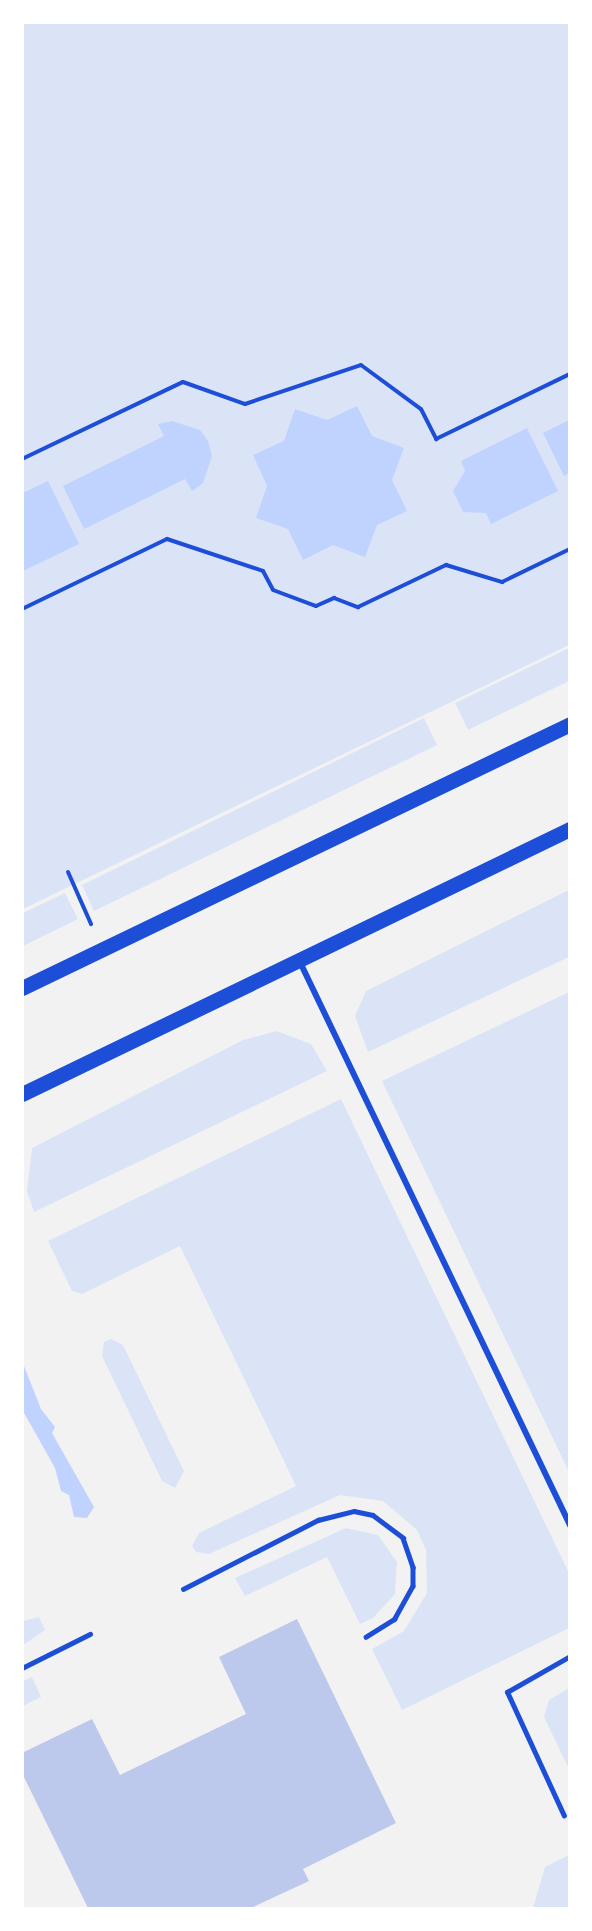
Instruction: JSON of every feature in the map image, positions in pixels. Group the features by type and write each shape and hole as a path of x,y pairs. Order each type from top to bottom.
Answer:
{"main road":[{"path":"22,988 570,724"},
{"path":"22,1094 570,829"}],"street":[{"path":"299,959 570,1525"}],"lane":[{"path":"183,1589 318,1520 354,1511 373,1515 403,1538 413,1567 413,1586 395,1619 366,1637"},
{"path":"22,1668 90,1634"},
{"path":"564,1816 507,1692 570,1656"}],"path":[{"path":"22,459 183,382 245,404 362,365 421,409 436,439 570,374"},
{"path":"22,609 167,539 263,572 273,590 316,606 334,598 358,607 446,565 502,582 570,549"},
{"path":"68,872 102,950"}],"shaded area":[{"path":"23,23 569,23 569,645 23,909"},
{"path":"569,648 569,681 468,730 455,703"},
{"path":"424,718 437,745 94,911 82,885"},
{"path":"569,890 569,957 368,1052 355,1016 366,991"},
{"path":"65,893 78,919 23,946 23,913"},
{"path":"569,992 569,1472 382,1081"},
{"path":"277,1031 311,1044 327,1071 34,1212 27,1191 32,1148 243,1040"},
{"path":"341,1099 569,1573 569,1628 402,1710 372,1649 404,1631 427,1593 426,1550 417,1530 383,1501 340,1495 209,1554 196,1552 192,1546 199,1533 296,1486 180,1246 82,1294 72,1291 48,1241"},
{"path":"111,1339 123,1345 184,1471 175,1488 162,1481 102,1356 104,1342"},
{"path":"346,1528 378,1535 397,1562 395,1594 373,1618 360,1624 327,1557 245,1596 235,1578"},
{"path":"39,1617 45,1630 23,1645 23,1621"},
{"path":"32,1677 41,1697 23,1706 23,1681"},
{"path":"569,1688 569,1769 544,1717 549,1700"},
{"path":"569,1855 569,1908 533,1908 545,1867"}],"water":[{"path":"357,406 372,436 404,448 392,480 407,511 377,525 365,557 333,545 303,560 288,529 256,518 267,486 253,455 284,441 295,409 327,420"},
{"path":"569,420 569,473 564,476 543,433"},
{"path":"172,421 200,430 208,441 212,456 203,483 192,491 185,479 84,529 63,486 164,436 158,424"},
{"path":"527,428 558,491 491,524 486,513 463,512 453,491 465,471 461,461"},
{"path":"48,481 79,544 23,571 23,493"},
{"path":"22,1361 41,1409 55,1427 52,1433 94,1507 87,1518 74,1517 69,1495 61,1491 55,1468 23,1411"}],"building":[{"path":"297,1619 396,1823 303,1869 309,1881 251,1908 88,1908 22,1773 22,1753 92,1719 120,1775 246,1714 219,1657"}]}
